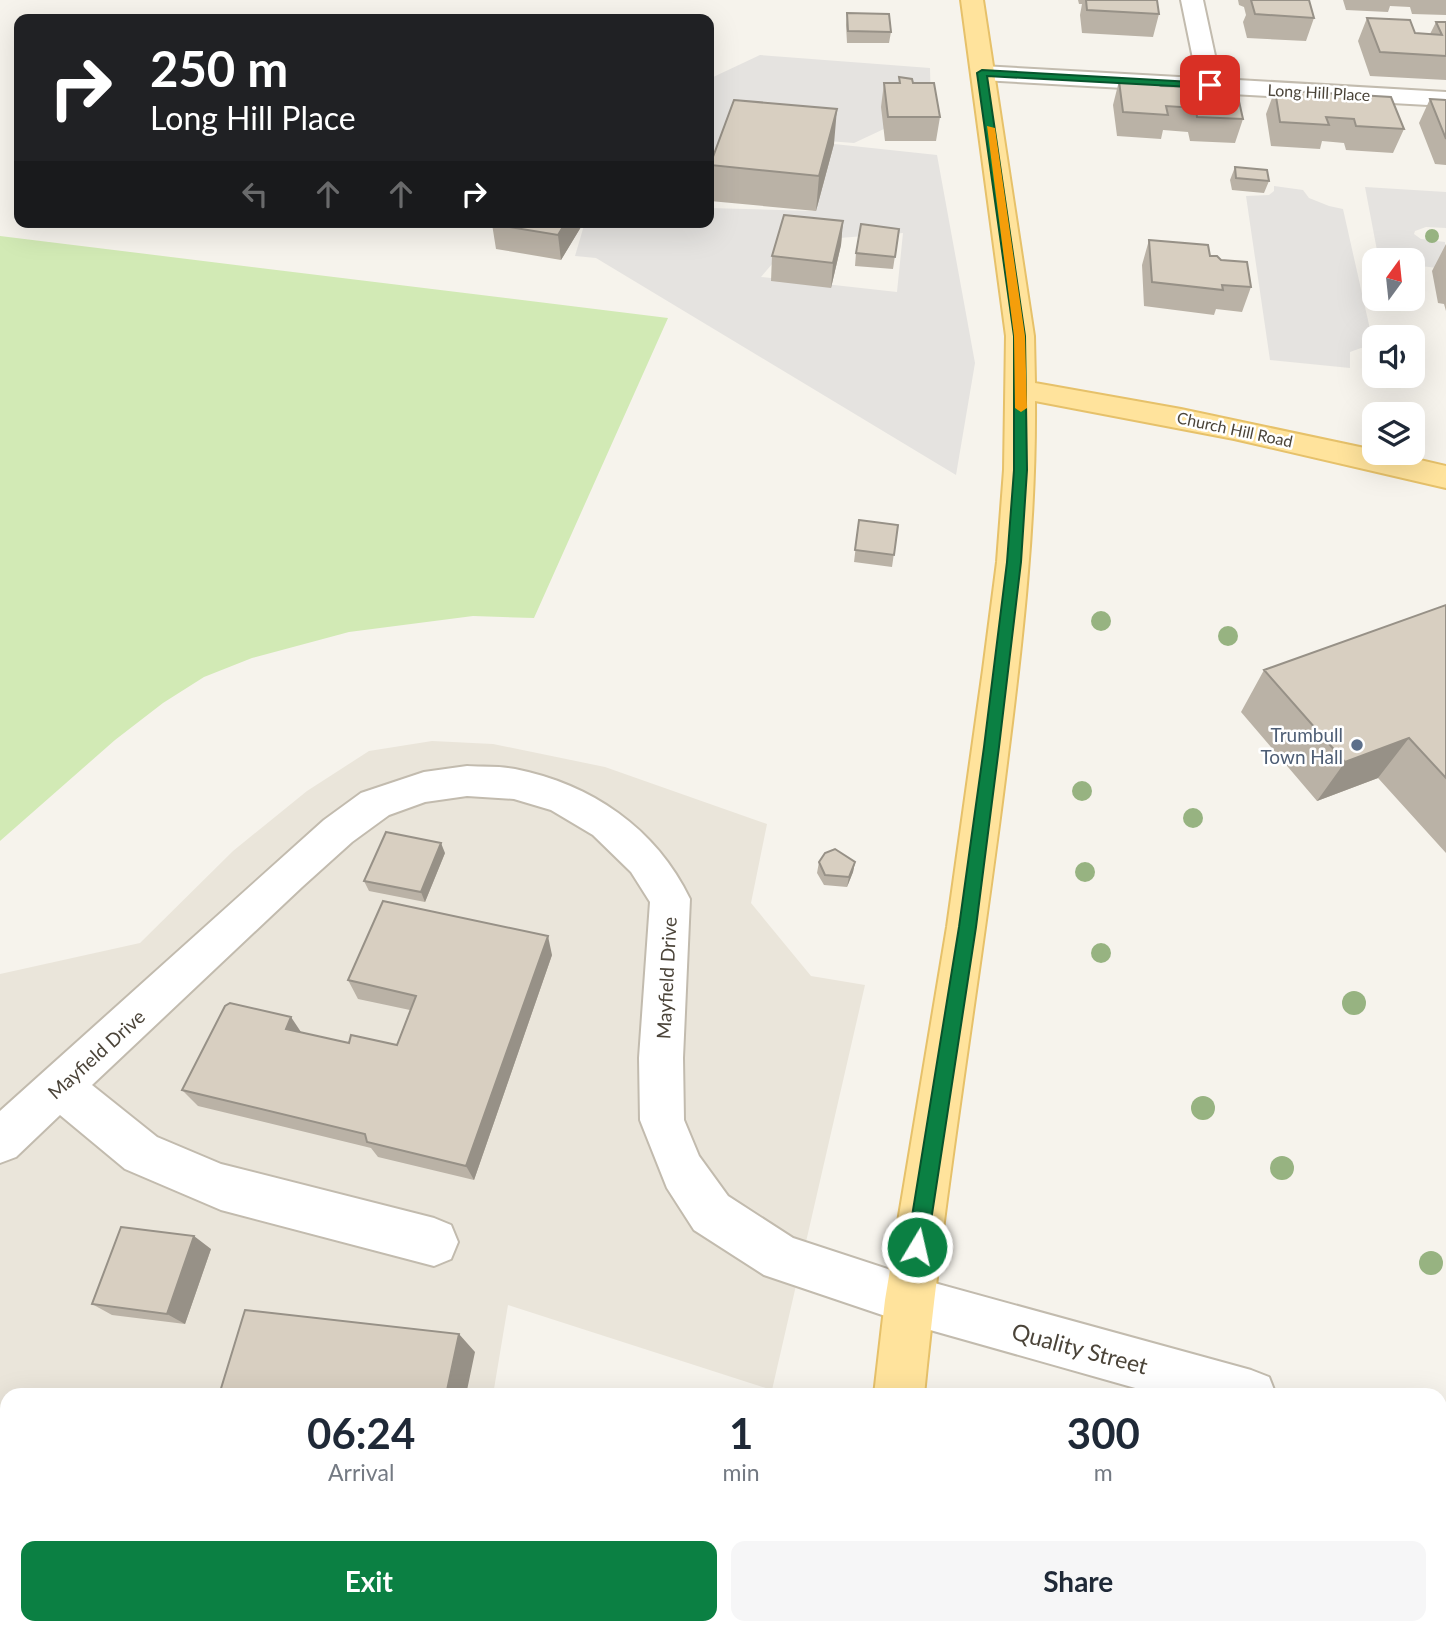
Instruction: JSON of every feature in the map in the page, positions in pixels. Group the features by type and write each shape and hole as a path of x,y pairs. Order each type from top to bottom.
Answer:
{"main road":[{"path":"900,1388 909,1300 967,927 1001,670 1014,562 1020,470 1020,336 972,0"},
{"name":"Church Hill Road","path":"1021,390 1109,403 1204,422 1446,477"}],"street":[{"path":"1192,0 1210,85"},
{"name":"Long Hill Place","path":"982,73 1446,99"},
{"name":"Mayfield Drive","path":"0,1141 288,875 338,831 375,804 424,787 467,781 514,784 562,798 607,824 645,860 670,899 661,1058 662,1120 683,1172 711,1213 781,1258 909,1300"},
{"path":"59,1087 141,1153 221,1187 434,1242"},
{"name":"Quality Street","path":"909,1300 1226,1388"}],"shaded area":[{"path":"760,55 930,68 931,107 854,143 734,134 714,188 714,77"},
{"path":"834,144 937,155 975,363 956,475 596,258 575,256 583,228 714,228 714,208 813,211","holes":["809,221 801,241 903,233 897,292 761,277"]},
{"path":"1274,186 1303,190 1309,198 1343,209 1362,294 1362,312 1366,312 1369,325 1362,325 1362,348 1350,352 1350,368 1270,360 1246,196 1269,195 1274,191"},
{"path":"1365,187 1446,192 1446,228 1426,227 1414,234 1421,239 1445,242 1446,269 1425,267 1425,248 1377,248"},
{"path":"432,741 493,744 605,767 767,824 751,903 811,976 865,985 772,1388 508,1305 494,1388 0,1388 0,974 140,943 233,851 307,791 369,751"}],"green space":[{"path":"0,236 668,318 534,618 473,616 349,632 252,658 204,677 163,703 115,740 0,841"}],"building":[{"path":"1086,0 1157,0 1159,14 1087,10"},
{"path":"1251,0 1309,0 1314,18 1255,14"},
{"path":"847,13 889,14 891,32 848,31"},
{"path":"1367,18 1410,20 1415,33 1442,35 1436,22 1446,22 1446,56 1380,52"},
{"path":"899,77 912,79 913,83 934,83 940,117 888,117 884,83 900,83"},
{"path":"1119,81 1155,83 1161,86 1236,88 1243,119 1197,117 1196,108 1166,106 1168,115 1123,112"},
{"path":"1275,90 1391,97 1404,129 1356,126 1354,119 1326,117 1329,125 1280,122"},
{"path":"1430,99 1446,100 1446,139"},
{"path":"734,100 837,109 819,176 714,165 714,154"},
{"path":"1235,167 1267,170 1269,181 1236,178"},
{"path":"784,215 843,221 833,263 772,256"},
{"path":"861,224 899,229 895,257 856,253"},
{"path":"516,228 562,228 558,235"},
{"path":"1149,240 1208,245 1210,256 1217,256 1221,260 1247,262 1251,287 1222,285 1223,290 1152,282"},
{"path":"859,520 898,525 894,555 855,550"},
{"path":"1446,605 1446,778 1409,738 1345,762 1264,670"},
{"path":"386,832 441,843 421,892 364,881"},
{"path":"835,849 855,862 849,877 825,875 819,862 825,853"},
{"path":"383,901 548,936 466,1166 367,1142 365,1134 182,1090 225,1006 230,1003 291,1017 286,1029 349,1043 351,1035 397,1045 416,996 348,980"},
{"path":"121,1227 194,1236 167,1314 92,1304"},
{"path":"245,1310 459,1334 447,1388 221,1388"}],"slow traffic":[{"path":"990,128 1020,336 1021,408"}],"place":[{"name":"Trumbull Town Hall","path":"1357,745"}],"route":[{"path":"917,1247 967,927 991,747 1014,562 1020,470 1020,336 982,73 1210,85"}]}
